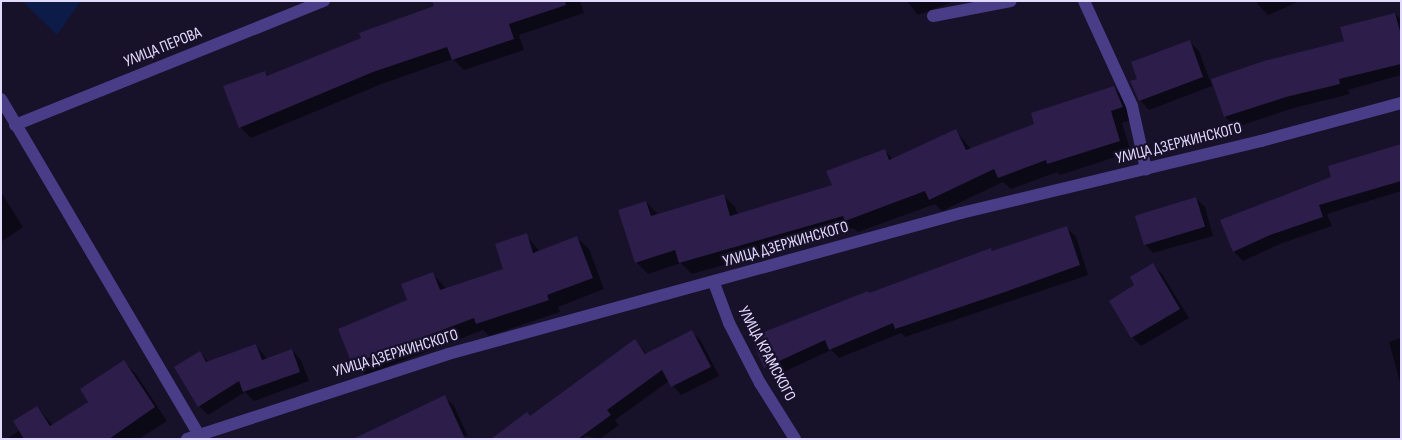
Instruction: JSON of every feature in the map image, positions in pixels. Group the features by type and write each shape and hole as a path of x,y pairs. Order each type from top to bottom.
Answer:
{"street":[{"name":"УЛИЦА ПЕРОВА","path":"15,125 324,1"},
{"path":"933,16 1011,1"},
{"path":"1084,1 1132,106 1146,169"},
{"path":"1,99 4,113 15,125 192,436"},
{"name":"УЛИЦА ДЗЕРЖИНСКОГО","path":"192,436 448,354 714,283 961,213 1146,169 1401,103"},
{"name":"УЛИЦА КРАМСКОГО","path":"714,283 729,323 756,374 795,439"}],"water":[{"path":"22,1 81,1 57,35"}],"building":[{"path":"432,1 565,1 566,5 509,24 514,39 452,60 447,47 373,72 239,128 223,86 265,71 267,76 361,38 359,33 434,6"},
{"path":"1395,13 1401,35 1401,64 1339,79 1340,84 1286,97 1224,117 1211,79 1264,61 1344,41 1340,27"},
{"path":"1190,40 1203,77 1139,101 1130,81 1137,79 1131,62"},
{"path":"1114,86 1123,107 1111,111 1120,141 1047,164 1046,160 998,178 994,169 929,200 925,191 845,221 843,216 679,263 675,250 635,263 618,210 646,201 651,216 724,194 730,216 832,185 826,171 885,149 889,160 956,129 966,150 1034,124 1031,113"},
{"path":"1401,144 1401,181 1319,205 1323,217 1270,235 1233,252 1220,220 1331,177 1328,166"},
{"path":"1196,197 1205,227 1144,245 1135,216"},
{"path":"1067,226 1080,265 1005,292 895,329 893,323 829,350 825,340 764,368 751,337 868,291 869,293 991,248 992,251"},
{"path":"527,233 533,253 577,236 593,278 547,295 549,300 476,324 474,318 352,364 338,329 407,300 401,284 433,272 440,290 503,269 495,244"},
{"path":"1153,263 1180,309 1131,338 1109,301 1134,285 1130,277"},
{"path":"692,330 711,367 671,387 662,370 607,410 611,415 578,439 491,439 527,412 530,416 635,339 645,354"},
{"path":"256,344 262,360 292,349 300,372 243,392 239,381 198,407 174,367 200,351 206,362"},
{"path":"124,360 155,407 109,439 24,439 13,421 37,406 50,426 88,402 80,389"},
{"path":"445,395 465,439 353,439"}]}
